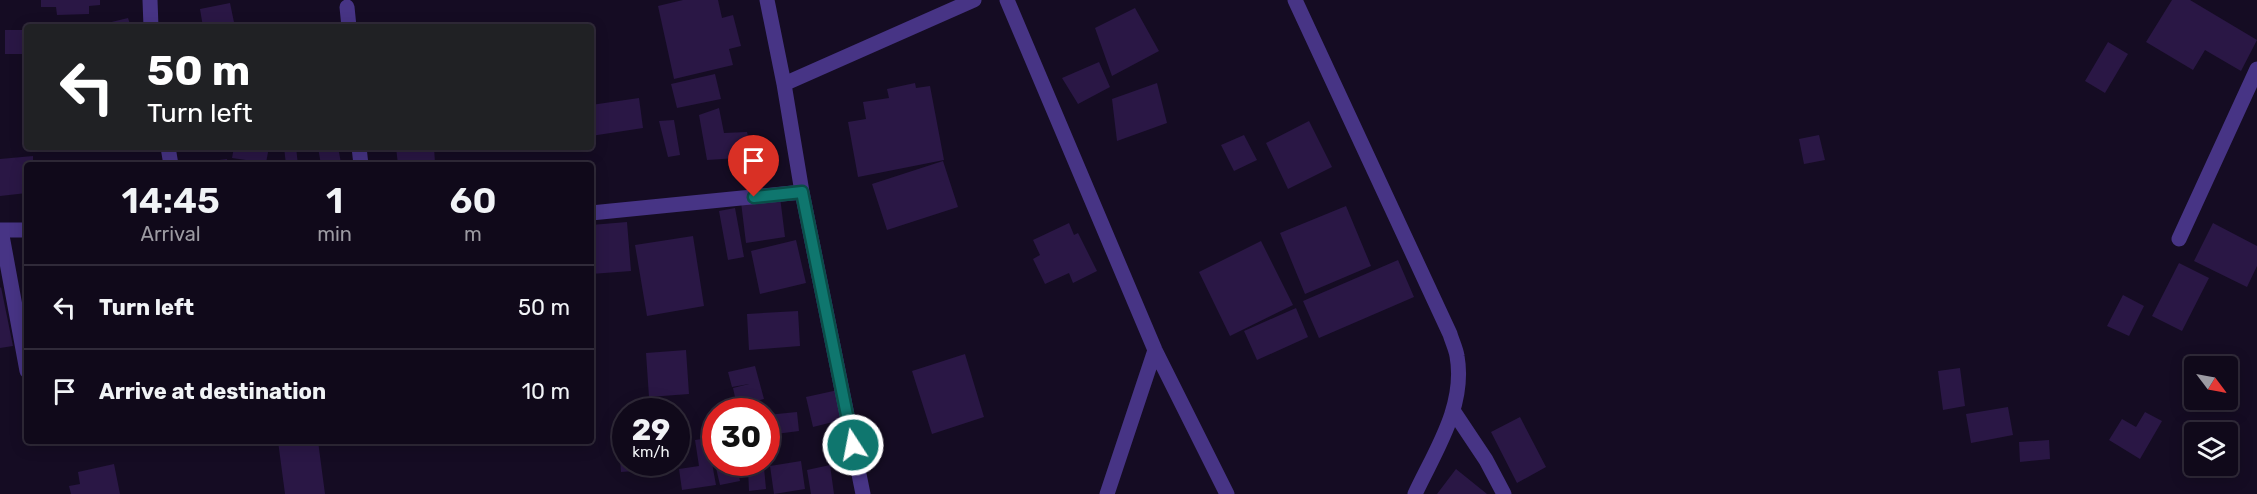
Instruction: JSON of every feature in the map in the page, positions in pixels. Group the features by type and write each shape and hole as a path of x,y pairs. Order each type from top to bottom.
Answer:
{"street":[{"path":"150,0 152,24"},
{"path":"767,0 802,192 863,494"},
{"path":"784,84 974,0"},
{"path":"1007,0 1155,350 1227,494"},
{"path":"1295,0 1450,334 1457,356 1459,382 1454,412 1415,494"},
{"path":"347,7 349,24"},
{"path":"2179,238 2257,69"},
{"path":"594,213 802,192"},
{"path":"24,230 1,230 24,355"},
{"path":"1107,494 1155,350"},
{"path":"1454,412 1486,460 1504,494"}],"building":[{"path":"41,0 100,0 100,5 89,6 89,14 57,15 56,7 41,7"},
{"path":"683,0 718,0 722,18 733,15 741,46 729,49 733,65 674,79 658,6"},
{"path":"2172,0 2190,0 2257,40 2241,71 2205,50 2193,70 2146,42"},
{"path":"230,3 234,24 202,24 200,9"},
{"path":"1135,8 1159,51 1112,76 1095,28"},
{"path":"128,18 130,24 103,24"},
{"path":"5,30 22,30 22,54 5,54"},
{"path":"2108,42 2128,54 2105,93 2085,81"},
{"path":"1099,62 1110,87 1078,104 1062,78"},
{"path":"715,74 721,99 677,108 671,84"},
{"path":"915,83 916,88 930,86 944,160 858,177 848,122 866,119 863,102 889,98 887,89"},
{"path":"1157,83 1167,123 1117,141 1112,99"},
{"path":"639,98 643,128 594,136 594,105"},
{"path":"719,108 724,133 747,132 753,157 707,160 699,115"},
{"path":"674,120 680,155 668,157 659,121"},
{"path":"1309,121 1332,167 1288,189 1266,143"},
{"path":"1244,135 1257,160 1234,171 1221,145"},
{"path":"1819,135 1825,160 1804,164 1799,139"},
{"path":"233,150 268,150 266,162 232,158"},
{"path":"284,150 296,150 298,162 286,162"},
{"path":"318,150 339,150 341,162 320,162"},
{"path":"396,150 434,150 435,162 398,162"},
{"path":"33,156 33,162 24,162 24,193 0,196 0,159"},
{"path":"227,159 228,162 203,162"},
{"path":"943,161 958,207 887,230 872,184"},
{"path":"780,197 785,237 746,243 741,202"},
{"path":"1346,206 1371,266 1305,294 1280,233"},
{"path":"735,208 744,257 728,260 719,211"},
{"path":"627,222 631,271 594,274 594,225"},
{"path":"1069,223 1074,235 1078,233 1097,271 1073,283 1069,273 1045,284 1033,259 1040,255 1033,240"},
{"path":"2213,223 2257,246 2257,266 2247,287 2194,261"},
{"path":"693,236 704,306 647,316 635,245"},
{"path":"796,240 806,283 760,294 751,251"},
{"path":"1261,241 1293,305 1230,336 1199,272"},
{"path":"1398,260 1414,297 1319,338 1303,301"},
{"path":"2179,263 2209,278 2182,331 2152,316"},
{"path":"0,288 13,346 0,348"},
{"path":"2123,295 2144,306 2129,336 2107,326"},
{"path":"1296,308 1308,337 1257,360 1244,331"},
{"path":"798,311 800,346 749,350 747,314"},
{"path":"686,350 689,394 649,397 646,353"},
{"path":"965,354 984,417 932,434 912,371"},
{"path":"755,366 764,398 735,398 733,388 749,384 732,387 728,372"},
{"path":"1960,368 1965,406 1943,410 1938,371"},
{"path":"838,390 845,419 813,427 806,397"},
{"path":"2008,407 2013,435 1971,443 1966,414"},
{"path":"797,412 799,431 780,433 780,414"},
{"path":"2145,412 2162,421 2140,459 2109,440 2122,419 2136,427"},
{"path":"1520,417 1546,467 1517,483 1491,432"},
{"path":"702,439 702,476 714,476 716,485 682,490 680,476 690,476 690,467 699,466 695,440"},
{"path":"2049,440 2050,459 2020,462 2019,442"},
{"path":"278,444 318,444 325,494 285,494"},
{"path":"801,461 805,489 774,494 771,476 780,476 780,464"},
{"path":"114,464 120,494 71,494 69,486 80,484 78,472"},
{"path":"830,465 834,494 811,494 807,470"},
{"path":"1456,469 1487,494 1437,494"},
{"path":"718,476 739,476 740,481 720,485"},
{"path":"748,476 765,476 766,489 749,491"}],"route":[{"path":"754,197 802,192 853,445"}]}
